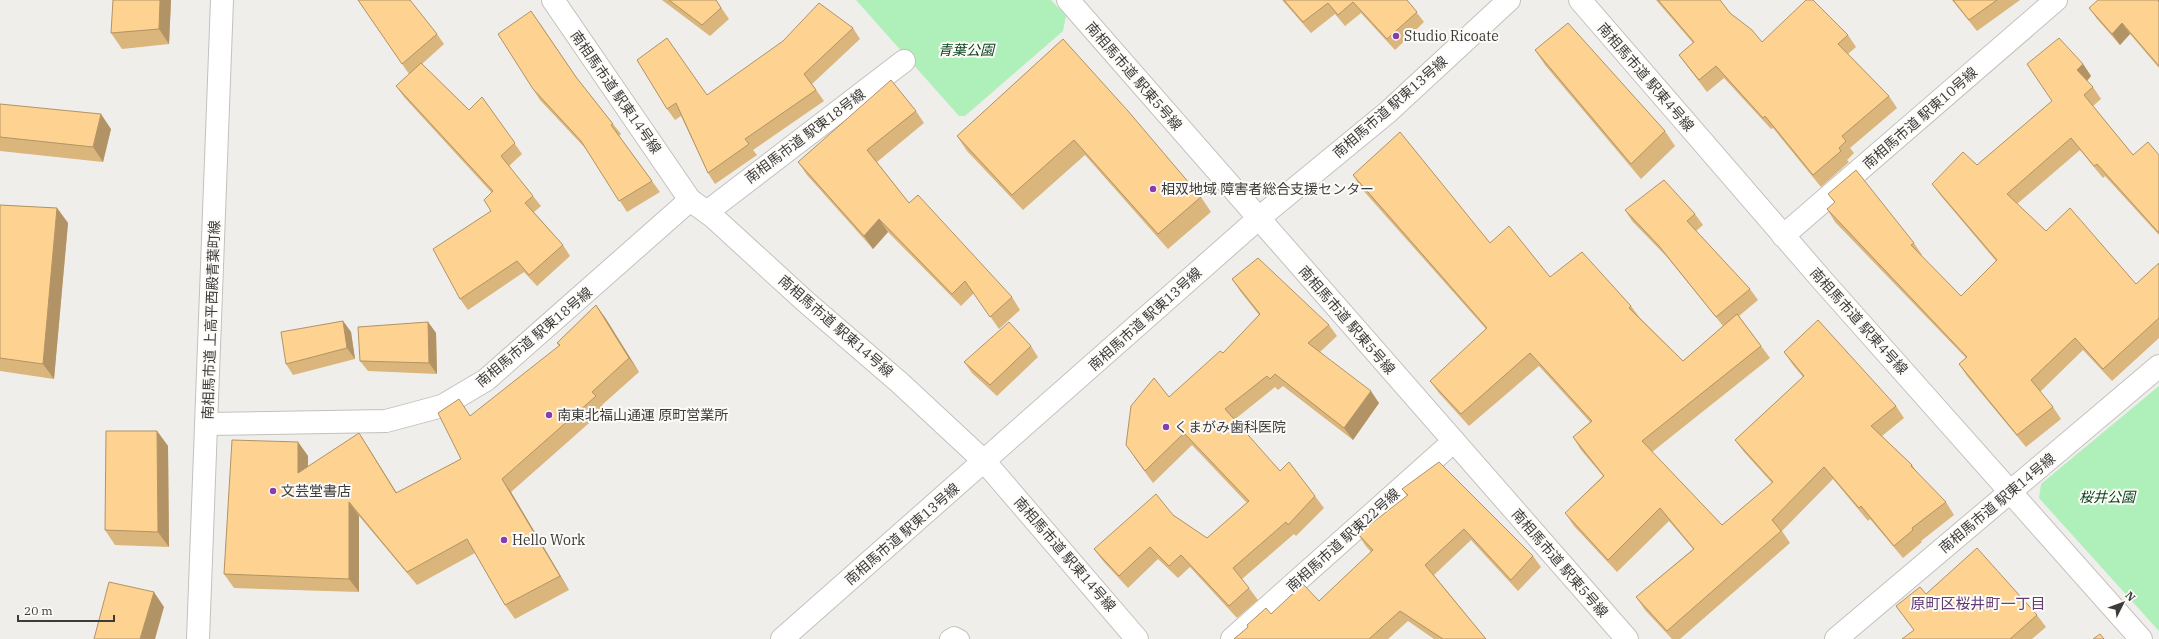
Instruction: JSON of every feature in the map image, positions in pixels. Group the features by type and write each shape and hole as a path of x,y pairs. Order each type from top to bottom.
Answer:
{"street":[{"name":"南相馬市道 上高平西殿青葉町線","path":"198,639 222,0"},
{"name":"南相馬市道 駅東14号線","path":"553,0 699,206 900,383 985,462 1137,639"},
{"name":"南相馬市道 駅東5号線","path":"1068,0 1627,639"},
{"name":"南相馬市道 駅東13号線","path":"782,639 985,462 1259,218 1388,112 1509,0"},
{"name":"南相馬市道 駅東4号線","path":"1580,0 1783,236 2141,639"},
{"name":"南相馬市道 駅東10号線","path":"1783,236 2056,0"},
{"name":"南相馬市道 駅東18号線","path":"207,424 386,421 442,406 486,380 699,206 904,61"},
{"name":"南相馬市道 駅東14号線","path":"1836,639 2159,366"},
{"name":"南相馬市道 駅東22号線","path":"1232,639 1454,442"}],"lane":[{"path":"949,639 954,636 960,639"}],"green space":[{"name":"青葉公園","path":"856,0 1051,0 1066,16 1063,31 965,116 959,116"},
{"name":"桜井公園","path":"2159,386 2159,631 2039,498 2041,484"}],"building":[{"path":"113,0 160,0 159,29 111,33"},
{"path":"358,0 410,0 437,34 402,64"},
{"path":"669,0 716,0 721,8 702,25"},
{"name":"Studio Ricoate","path":"1284,0 1407,0 1417,12 1387,39 1353,2 1338,15 1328,3 1303,22"},
{"path":"1658,0 1720,0 1730,13 1752,30 1762,42 1806,0 1813,0 1848,35 1838,44 1889,96 1842,136 1846,141 1839,148 1841,151 1813,175 1765,116 1763,118 1716,66 1699,80 1679,55 1694,42"},
{"path":"1953,0 1997,0 1969,20"},
{"path":"2098,0 2159,0 2159,66 2122,23 2112,34 2089,8"},
{"path":"819,3 853,28 804,74 816,90 745,139 749,144 708,173 676,103 667,109 637,60 667,38 707,95 783,41"},
{"path":"531,11 576,77 613,124 611,125 652,181 619,201 581,141 533,89 498,34"},
{"path":"1568,23 1665,131 1631,164 1535,50"},
{"path":"2059,38 2083,64 2077,70 2093,87 2084,95 2133,155 2148,142 2159,155 2159,233 2097,164 2094,166 2071,138 2007,194 2046,231 2070,208 2136,284 2159,263 2159,318 2103,369 2075,338 2031,380 2053,407 2017,435 1959,364 1967,357 1827,209 1835,202 1828,194 1856,170 1914,243 1911,245 1961,296 1997,260 1932,184 1963,152 1977,165 2052,101 2027,64"},
{"path":"1063,39 1128,111 1201,197 1158,234 1074,140 1012,195 957,136"},
{"path":"421,63 469,110 482,97 515,143 501,156 533,196 525,203 563,245 529,275 517,261 460,299 433,249 491,211 484,200 493,191 396,86"},
{"path":"891,80 916,111 867,150 909,203 918,195 1012,297 990,317 965,281 952,294 879,219 864,236 798,162"},
{"path":"0,104 101,114 93,147 0,137"},
{"path":"1400,132 1490,243 1509,226 1550,277 1582,252 1631,306 1629,308 1683,361 1737,314 1761,346 1642,441 1722,525 1773,482 1735,440 1804,376 1784,352 1818,320 1896,406 1871,426 1912,465 1911,466 1946,502 1912,528 1913,530 1894,546 1861,506 1859,508 1824,467 1772,520 1781,531 1667,631 1636,597 1694,549 1660,508 1608,560 1565,513 1604,476 1573,437 1592,421 1530,353 1461,414 1430,381 1487,328 1353,175"},
{"path":"1664,180 1695,214 1687,221 1750,289 1716,317 1659,246 1625,210"},
{"path":"0,205 57,208 43,364 0,358"},
{"path":"1258,258 1329,325 1308,343 1371,391 1344,428 1275,374 1270,379 1267,376 1225,409 1280,471 1289,462 1315,496 1288,525 1286,522 1233,568 1249,588 1229,606 1181,555 1169,566 1150,547 1119,576 1094,549 1156,494 1173,515 1207,538 1249,501 1184,433 1145,471 1126,445 1131,406 1154,378 1169,397 1220,351 1223,353 1260,314 1232,279"},
{"path":"596,305 629,358 592,392 596,396 502,479 560,576 505,605 467,539 407,572 349,502 349,579 224,574 232,440 298,442 298,473 359,433 396,493 461,459 438,413 459,399 470,416 560,345 557,343"},
{"path":"343,321 347,348 286,364 281,332"},
{"path":"428,322 429,363 360,361 358,327"},
{"path":"1009,322 1031,346 990,385 964,362"},
{"path":"106,431 157,431 158,532 105,530"},
{"path":"1439,462 1533,556 1511,580 1464,529 1425,565 1486,639 1443,639 1400,611 1369,639 1234,639 1266,608 1271,614 1303,584 1319,601 1373,550 1358,534 1408,495 1402,489"},
{"path":"1977,548 2037,615 2010,639 1902,639 1914,630 1896,606 1920,587 1926,594"},
{"path":"109,582 154,592 140,639 94,639"},
{"path":"2100,634 2104,639 2093,639"}],"place":[{"name":"Studio Ricoate","path":"1396,36"},
{"name":"相双地域 障害者総合支援センター","path":"1153,189"},
{"name":"南東北福山通運 原町営業所","path":"549,415"},
{"name":"くまがみ歯科医院","path":"1166,427"},
{"name":"文芸堂書店","path":"273,491"},
{"name":"Hello Work","path":"504,540"}],"district":[{"name":"原町区桜井町一丁目","path":"1978,603"}]}
